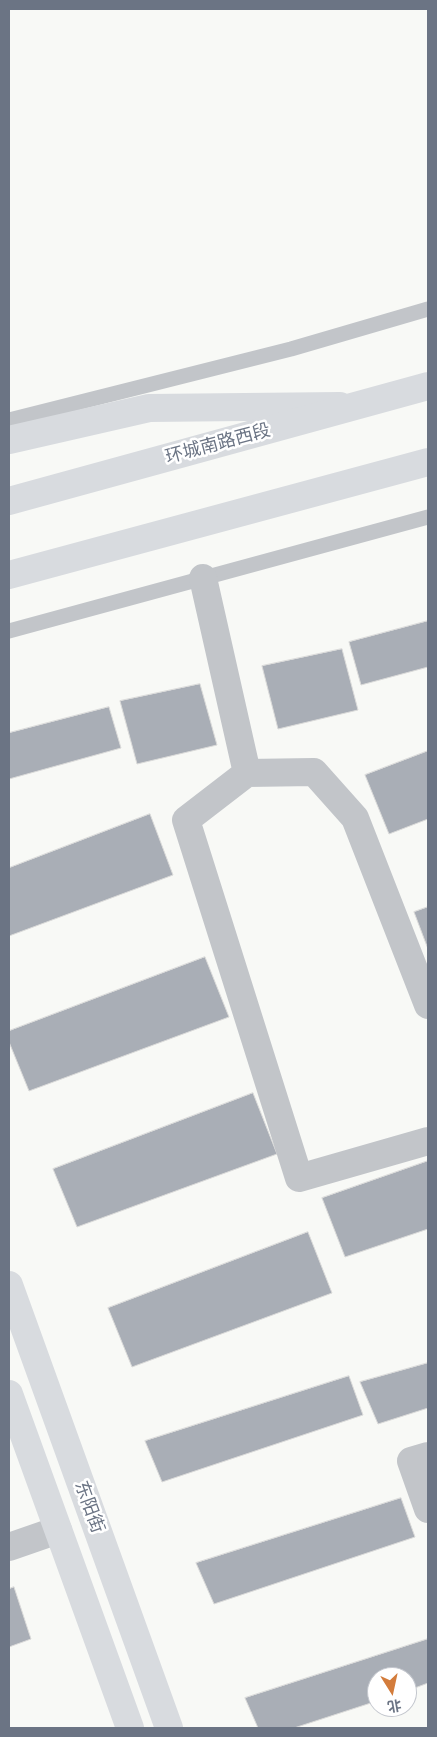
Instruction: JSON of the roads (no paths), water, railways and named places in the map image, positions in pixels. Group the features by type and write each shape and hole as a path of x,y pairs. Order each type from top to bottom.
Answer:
{"main road":[{"name":"环城南路西段","path":"9,501 428,386"},
{"path":"9,440 149,408 357,406"},
{"path":"9,575 428,462"},
{"name":"东阳街","path":"9,1285 169,1728"},
{"name":"东阳街","path":"9,1394 130,1728"}],"street":[{"path":"203,578 247,773"},
{"path":"428,1005 355,818 314,772 247,773 186,820 299,1178 428,1141"},
{"path":"428,1456 411,1462 428,1509"},
{"path":"9,1547 58,1530"}],"lane":[{"path":"9,420 291,349 428,309"},
{"path":"9,631 428,517"}]}
